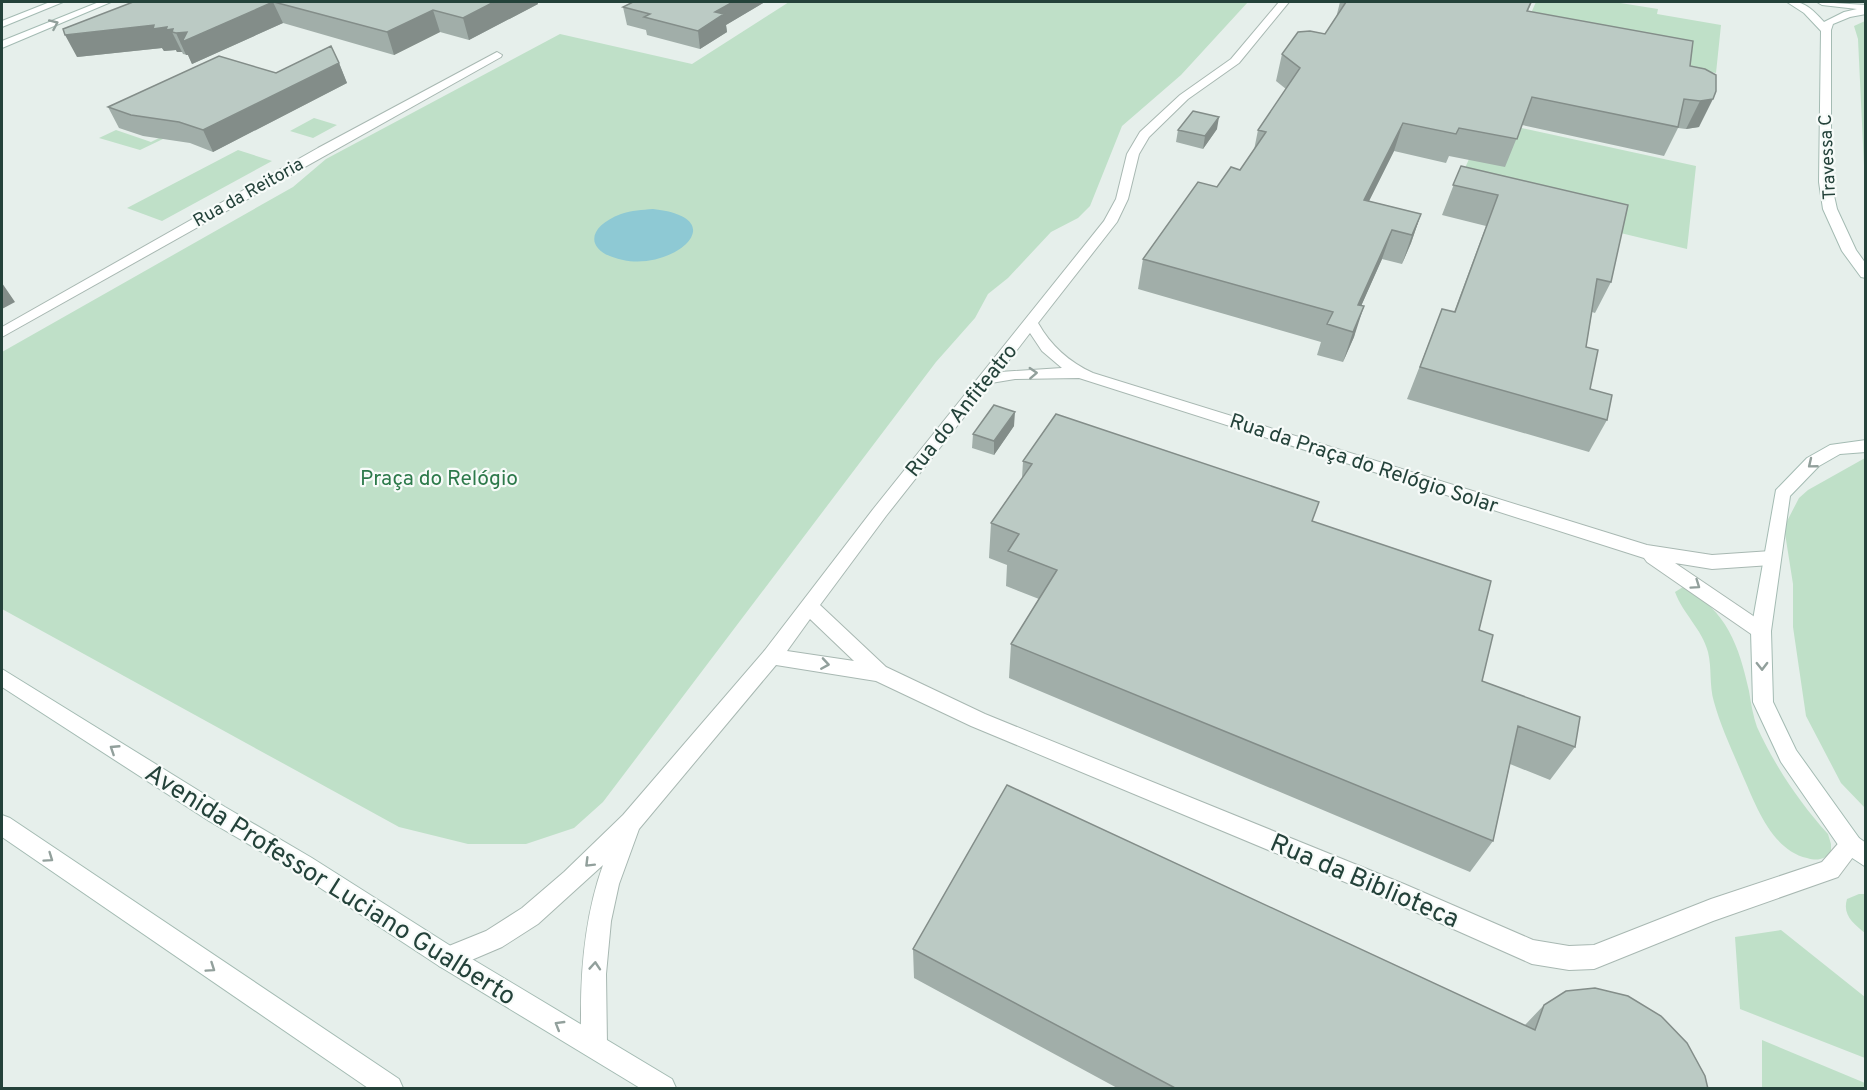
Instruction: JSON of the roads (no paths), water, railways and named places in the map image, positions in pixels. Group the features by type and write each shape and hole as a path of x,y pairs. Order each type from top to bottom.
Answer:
{"street":[{"path":"2,24 58,2"},
{"path":"2,45 106,2"},
{"name":"Rua do Anfiteatro","path":"448,958 494,939 530,916 572,880 631,822 772,656 880,512 1110,222 1122,199 1133,154 1144,135 1184,97 1235,61 1284,2"},
{"path":"1792,2 1808,11 1826,30"},
{"path":"1822,2 1866,9"},
{"path":"1826,30 1828,22 1866,9"},
{"path":"2,24 16,32 34,32"},
{"name":"Travessa C","path":"1826,30 1825,182 1830,209 1849,251 1866,274"},
{"name":"Rua da Reitoria","path":"2,333 322,151 498,55"},
{"name":"Rua da Praça do Relógio Solar","path":"1031,323 1048,349 1081,373"},
{"name":"Rua da Praça do Relógio Solar","path":"985,379 1016,374 1081,373 1647,552 1712,562 1771,558"},
{"path":"1858,851 1788,756 1763,702 1761,631 1782,494 1813,462 1836,449 1866,446"},
{"name":"Rua da Praça do Relógio Solar","path":"1647,552 1761,631"},
{"name":"Rua da Biblioteca","path":"809,606 879,673"},
{"name":"Rua da Biblioteca","path":"772,656 879,673 978,720 1396,892 1532,952 1569,958 1594,957 1711,910 1830,870 1858,851"},
{"name":"Avenida Professor Luciano Gualberto","path":"2,677 448,958 663,1089"},
{"name":"Rua do Anfiteatro","path":"594,1045 593,989 601,913 615,862 631,822"},
{"path":"2,825 390,1089"}],"water":[{"path":"653,209 677,214 690,222 693,232 688,242 677,251 661,258 642,261 623,260 601,251 596,245 594,239 596,232 609,219 629,212"}],"park label":[{"name":"Praça do Relógio","path":"439,478"}]}
